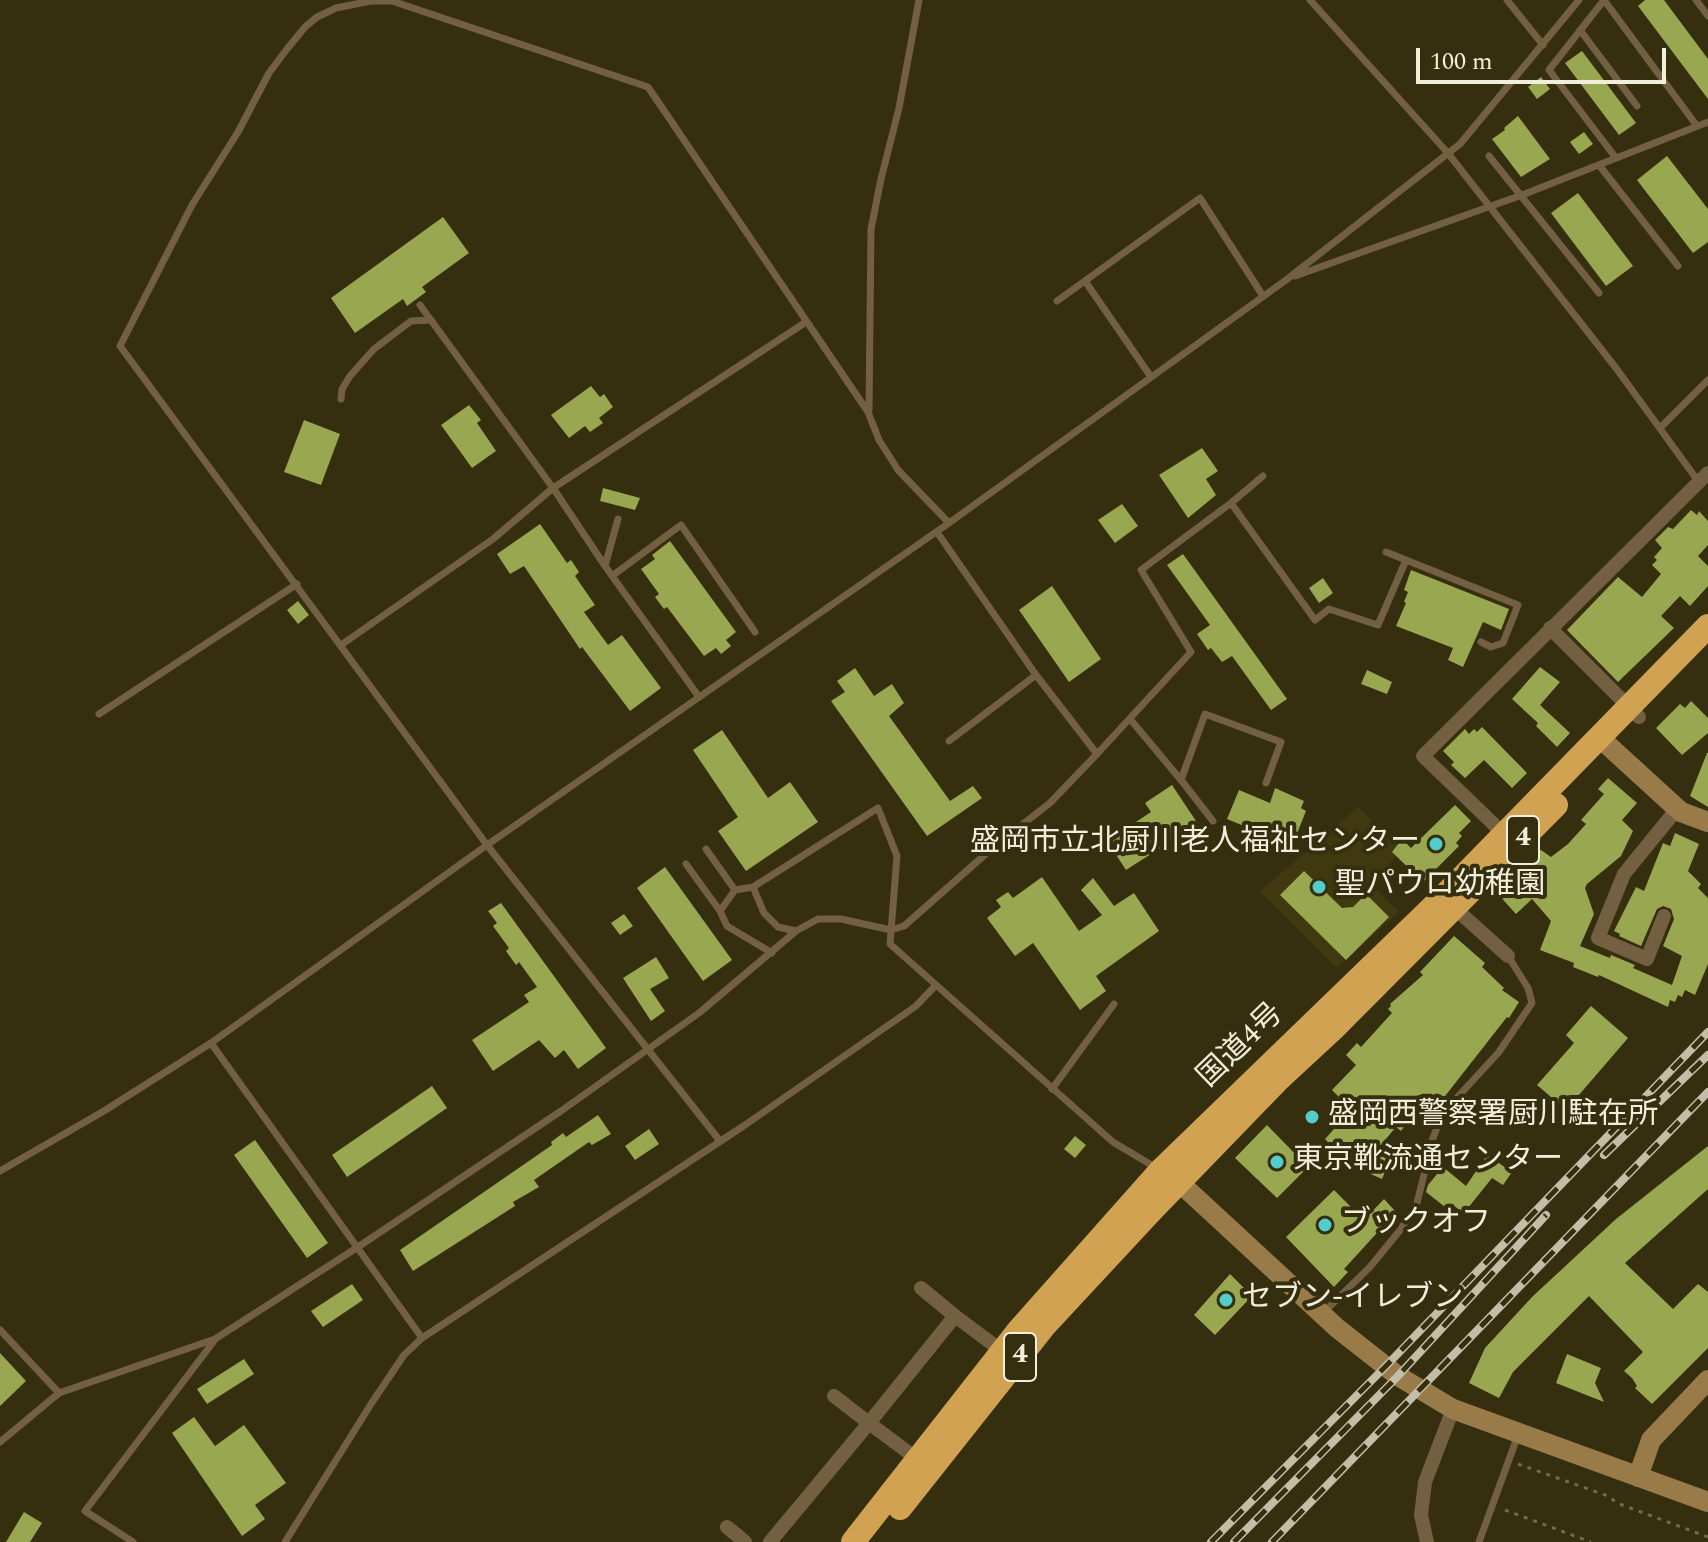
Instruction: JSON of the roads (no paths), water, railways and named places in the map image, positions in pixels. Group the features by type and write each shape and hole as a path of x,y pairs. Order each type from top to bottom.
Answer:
{"highway":[{"name":"国道4号","path":"1635,712 1708,626"},
{"name":"国道4号","path":"853,1542 924,1464 1009,1357 1171,1177 1333,1029 1449,903 1605,742 1708,648"},
{"name":"国道4号","path":"873,1542 924,1464"}],"street":[{"path":"1511,840 1423,756 1703,477 1708,494"},
{"path":"1550,628 1635,712"},
{"path":"1605,742 1677,809 1708,822"},
{"path":"1664,916 1647,959 1598,938 1624,874 1677,809"},
{"path":"1449,903 1508,956"},
{"path":"1171,1177 1322,1315 1398,1376 1453,1409 1708,1502"},
{"path":"921,1288 1009,1357"},
{"path":"770,1542 955,1316"},
{"path":"1638,1477 1651,1440 1708,1380"},
{"path":"834,1396 924,1464"},
{"path":"1427,1542 1421,1515 1423,1491 1453,1409"},
{"path":"727,1527 745,1542"}],"lane":[{"path":"868,412 871,229 899,108 919,0"},
{"path":"1310,0 1447,152 1660,428 1703,477"},
{"path":"1507,0 1543,45"},
{"path":"0,1171 104,1111 211,1043 487,845 937,532 1286,280 1460,144 1579,0"},
{"path":"1616,158 1549,70 1604,0 1697,126"},
{"path":"1696,0 1708,16"},
{"path":"720,1141 487,845 120,346 192,205 238,132 269,73 305,27 317,17 355,3 392,1 648,87 868,412 879,440 898,470 949,523"},
{"path":"1580,30 1637,106"},
{"path":"1286,280 1522,195 1708,122"},
{"path":"1489,156 1599,293"},
{"path":"1599,165 1678,266"},
{"path":"1057,301 1200,198 1263,296"},
{"path":"1085,281 1151,377"},
{"path":"420,305 699,697"},
{"path":"341,399 342,389 350,376 374,349 411,321 431,320"},
{"path":"341,645 493,539 553,488 806,322"},
{"path":"1660,428 1708,380"},
{"path":"0,1442 59,1393 215,1339 358,1247 649,1049 699,1013 796,931 818,919 841,919 891,930 904,926 996,845 1050,803 1191,652 1141,570 1263,476"},
{"path":"1231,503 1315,620 1329,609 1378,625 1406,560"},
{"path":"605,566 618,519"},
{"path":"612,576 681,525 755,632"},
{"path":"937,532 1036,675 1097,754"},
{"path":"1386,552 1518,605 1503,643 1491,647 1481,642"},
{"path":"99,714 297,584"},
{"path":"949,741 1036,675"},
{"path":"1181,780 1205,714 1281,742 1266,783"},
{"path":"1130,719 1213,821"},
{"path":"720,911 735,890 753,887 878,808 897,856 890,944 1113,1142 1171,1177"},
{"path":"706,849 735,890"},
{"path":"686,864 720,911 727,926 772,953"},
{"path":"753,887 764,913 778,927 796,931"},
{"path":"1322,1315 1370,1267 1401,1229 1417,1203 1433,1138 1443,1113 1499,1052 1532,1003 1528,988 1508,956"},
{"path":"285,1542 379,1392 404,1355 422,1338 720,1141 916,1006 935,986"},
{"path":"1052,1089 1114,1004"},
{"path":"211,1043 422,1338"},
{"path":"0,1330 59,1393"},
{"path":"133,1542 85,1511 215,1339"},
{"path":"1479,1542 1490,1505 1519,1434"}],"railway":[{"path":"1211,1542 1386,1366 1708,1032"},
{"path":"1604,1155 1708,1055"},
{"path":"1272,1542 1708,1092"},
{"path":"1234,1542 1398,1376 1546,1215"}],"place":[{"name":"盛岡市立北厨川老人福祉センター","path":"1436,844"},
{"name":"聖パウロ幼稚園","path":"1319,887"},
{"name":"盛岡西警察署厨川駐在所","path":"1312,1117"},
{"name":"東京靴流通センター","path":"1277,1162"},
{"name":"ブックオフ","path":"1325,1225"},
{"name":"セブン-イレブン","path":"1226,1300"}]}
